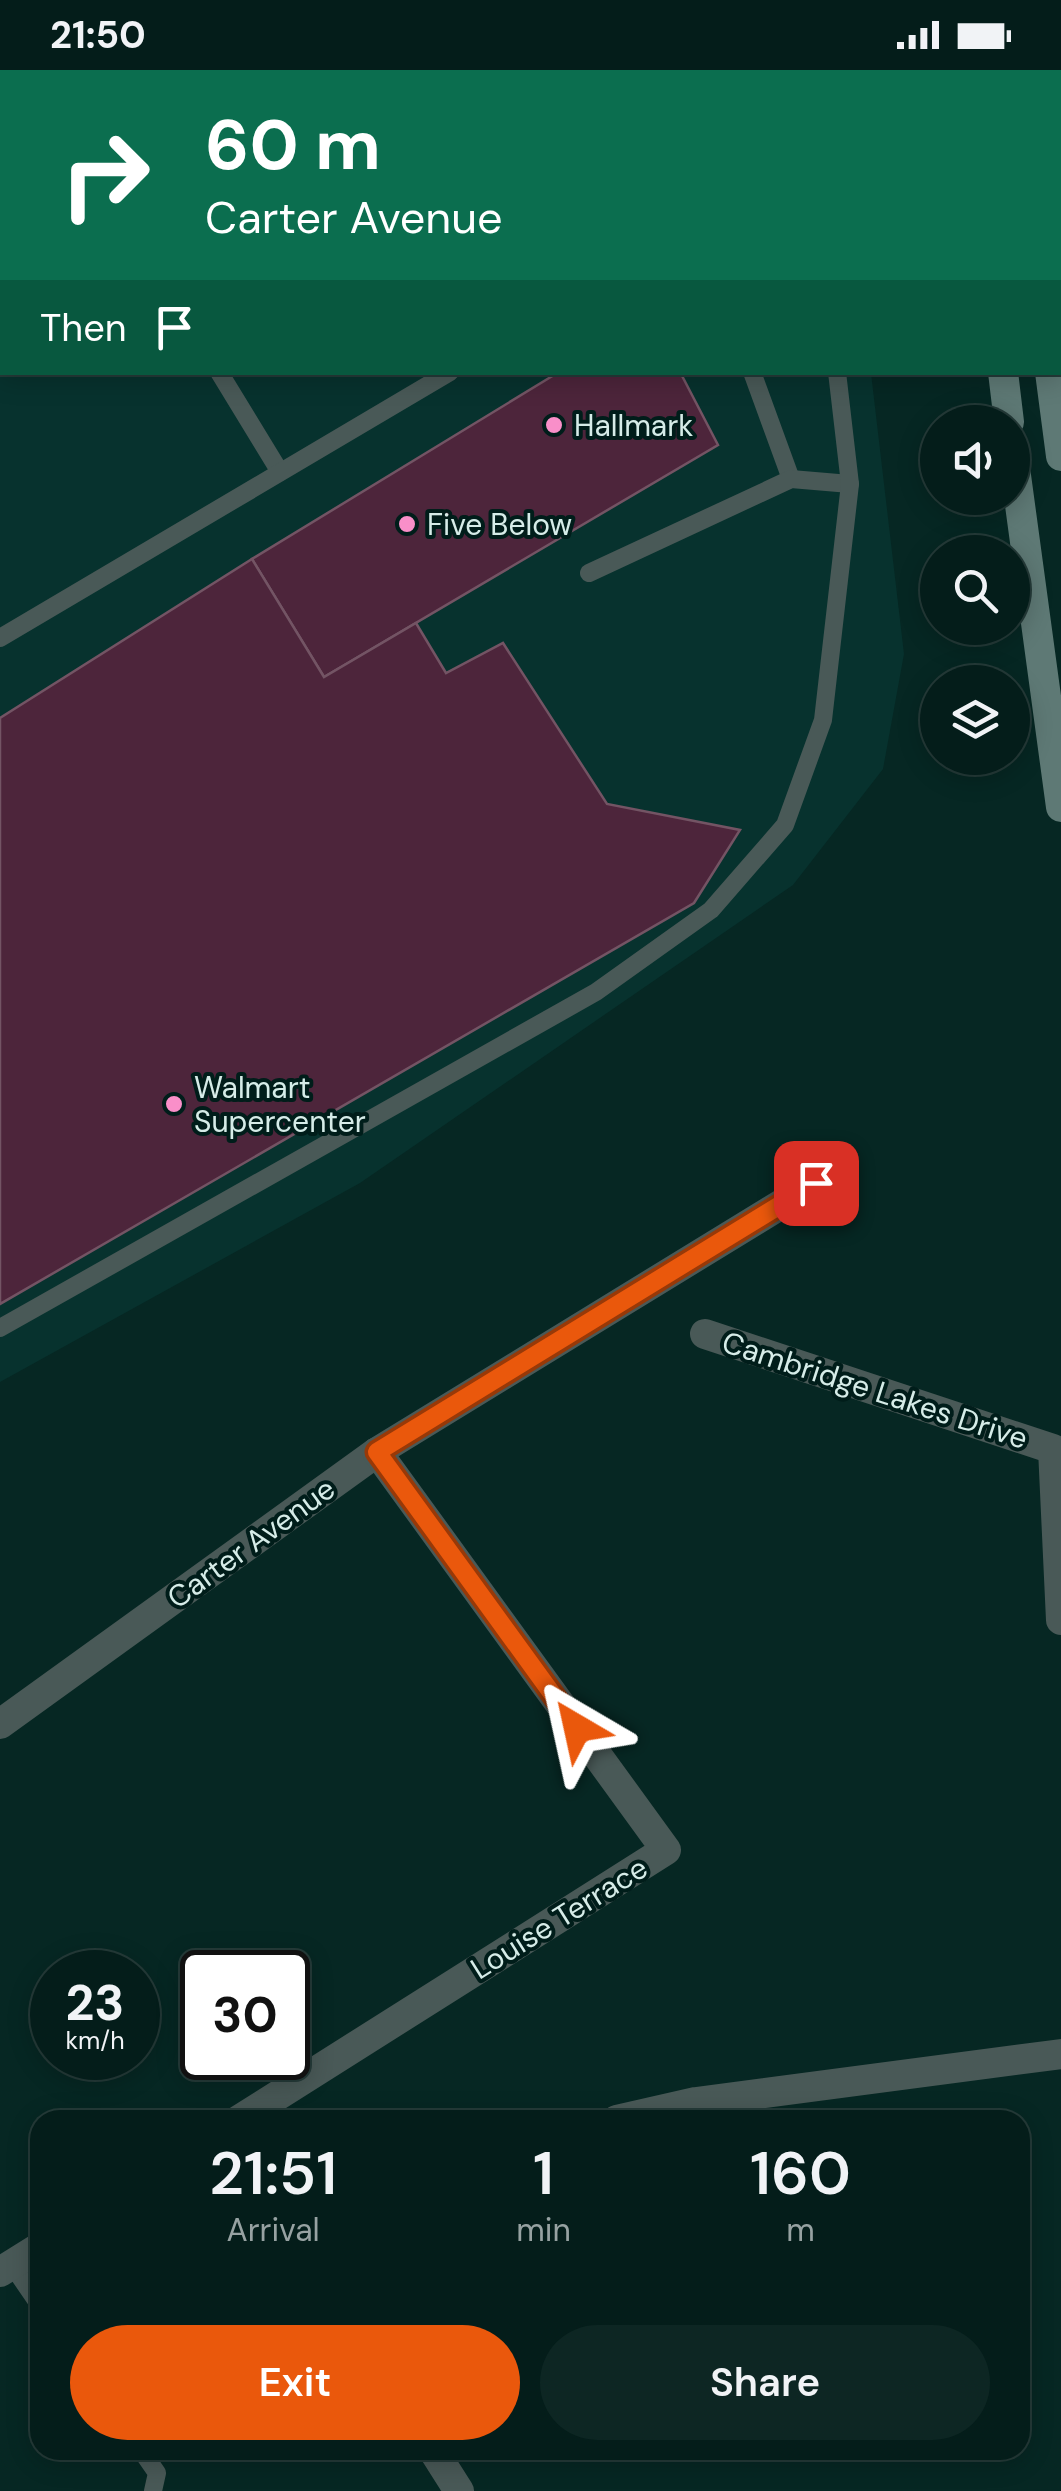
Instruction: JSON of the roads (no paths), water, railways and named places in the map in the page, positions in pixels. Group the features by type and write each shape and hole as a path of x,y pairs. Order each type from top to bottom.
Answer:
{"street":[{"path":"1002,375 1007,405"},
{"path":"1050,375 1061,456"},
{"path":"1021,515 1061,806"},
{"name":"Carter Avenue","path":"0,1724 377,1452 816,1183"},
{"name":"Cambridge Lakes Drive","path":"705,1334 1053,1449 1061,1620"},
{"name":"Louise Terrace","path":"255,2110 666,1850 377,1452"},
{"path":"661,2110 696,2102 1061,2054"},
{"path":"6,2269 30,2253"},
{"path":"439,2460 459,2491"}],"lane":[{"path":"222,375 280,472"},
{"path":"0,638 445,375"},
{"path":"753,375 791,479"},
{"path":"0,1328 596,992 711,910 785,824 823,720 850,484 837,375"},
{"path":"589,574 791,479 850,484"},
{"path":"6,2269 30,2295"},
{"path":"148,2460 157,2472 153,2491"}],"place":[{"name":"Hallmark","path":"554,425"},
{"name":"Five Below","path":"407,524"},
{"name":"Walmart Supercenter","path":"174,1104"}]}
